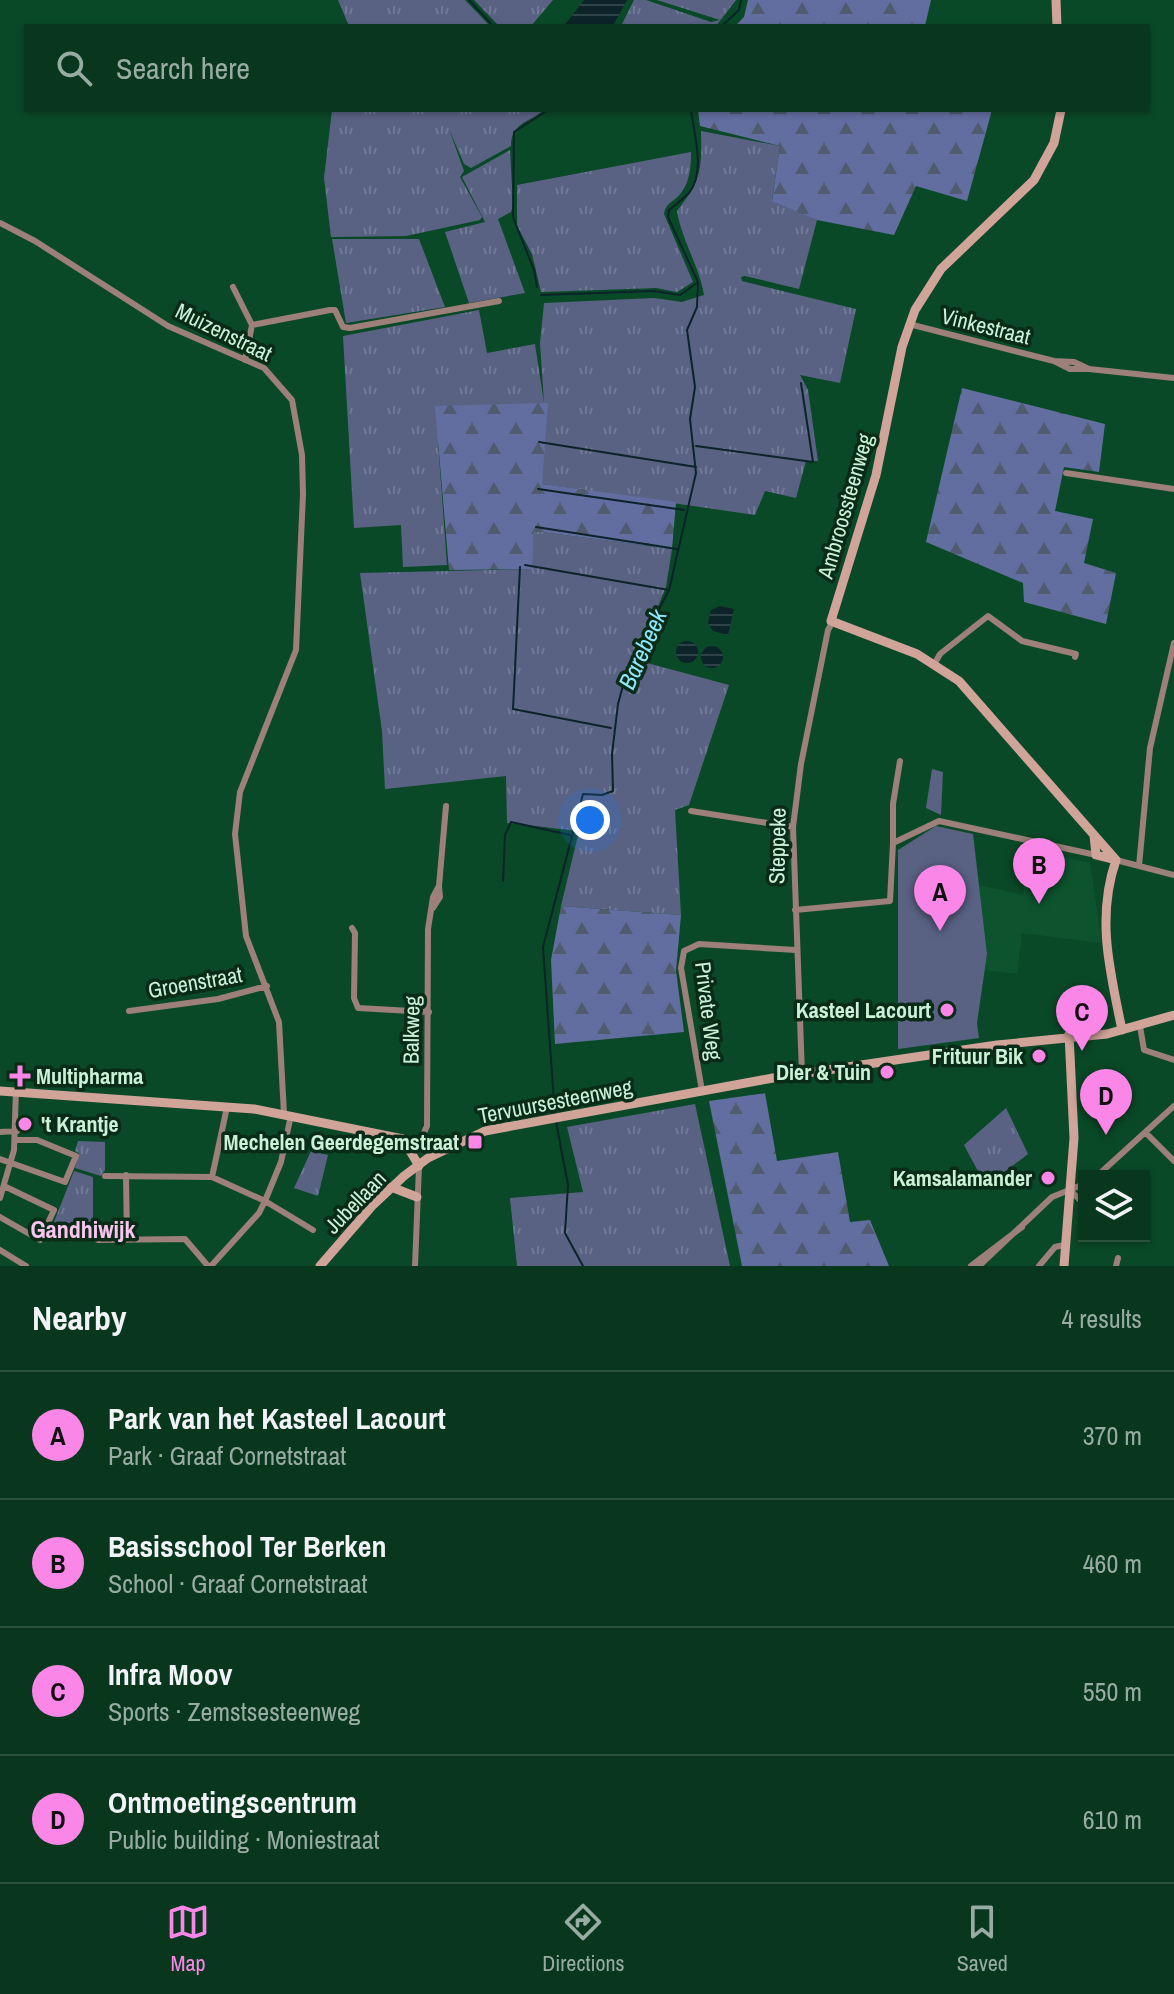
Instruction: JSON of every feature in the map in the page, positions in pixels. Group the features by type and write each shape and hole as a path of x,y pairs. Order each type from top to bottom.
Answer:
{"street":[{"path":"1056,0 1057,24"},
{"name":"Ambroossteenweg","path":"832,623 833,608 876,475 909,324 925,288 1025,190 1041,170 1056,138 1061,112"},
{"name":"Muizenstraat","path":"0,223 35,241 168,326 264,368 292,400 302,455 296,650 240,792 236,846 246,936 279,1022 288,1114 281,1162 259,1213 209,1266"},
{"path":"233,287 252,325 245,360"},
{"path":"252,325 335,310 343,327 350,328 499,301"},
{"name":"Vinkestraat","path":"909,324 1054,361 1070,369 1174,378"},
{"path":"1066,473 1174,489"},
{"path":"935,663 940,654 988,616 1022,641 1076,654 1075,657"},
{"path":"832,623 935,663 972,693 1116,860"},
{"name":"Steppeke","path":"802,1074 793,827 803,752 832,623"},
{"path":"1139,866 1150,748 1174,643"},
{"path":"795,910 890,901 893,804 900,761"},
{"name":"Balkweg","path":"408,1143 422,1137 427,1126 428,929 433,908 440,897 446,806"},
{"path":"691,811 793,827"},
{"path":"893,843 939,821 1174,875"},
{"path":"1094,835 1096,855"},
{"path":"1116,860 1104,902 1112,983 1122,1030"},
{"path":"352,928 355,933 354,998 358,1008 429,1012"},
{"name":"Private Weg","path":"702,1093 681,968 684,951 695,944 796,950"},
{"name":"Groenstraat","path":"129,1011 218,999 267,986"},
{"name":"Tervuursesteenweg","path":"419,1166 448,1147 485,1131 546,1117 802,1074 1122,1030 1174,1015"},
{"path":"1140,1026 1144,1050 1174,1060"},
{"path":"1064,1266 1074,1138 1069,1036"},
{"path":"0,1198 13,1161 16,1090"},
{"path":"0,1091 288,1114 399,1137 408,1143 419,1166 415,1266"},
{"path":"1104,1170 1174,1106"},
{"path":"212,1177 227,1107"},
{"path":"0,1132 37,1140 76,1156 65,1182 13,1161 0,1159"},
{"path":"1146,1133 1174,1161"},
{"name":"Jubellaan","path":"320,1266 391,1187 419,1166"},
{"path":"126,1175 127,1240"},
{"path":"0,1176 54,1210 40,1240 0,1217"},
{"path":"105,1176 212,1177 265,1201 313,1230"},
{"path":"391,1187 417,1197"},
{"path":"971,1266 1022,1227 1052,1197 1078,1189"},
{"path":"1070,1192 1078,1199"},
{"path":"98,1240 185,1239 209,1266"},
{"path":"1039,1266 1055,1247 1064,1245"},
{"path":"0,1250 26,1266"},
{"path":"979,1266 985,1258"}],"shaded area":[{"path":"584,0 627,0 614,24 566,24"},
{"path":"720,606 734,609 728,635 713,631 708,623 711,610"},
{"path":"687,641 695,644 698,652 695,660 687,663 679,660 676,652 679,644"},
{"path":"712,646 720,649 723,657 720,665 712,668 704,665 701,657 704,649"},
{"path":"1030,849 1090,863 1102,943 1022,933 1017,974 984,970 987,954 979,885 1023,895"}],"green space":[{"path":"338,0 465,0 488,24 348,24"},
{"path":"474,0 553,0 533,24 497,24"},
{"path":"634,0 646,0 711,22 720,20 657,0 736,0 718,24 622,24"},
{"path":"748,0 931,0 925,24 737,24 744,17"},
{"path":"332,112 541,112 517,128 511,146 471,168 464,164 449,129 464,171 460,177 482,217 480,220 406,236 331,237 324,178"},
{"path":"698,112 991,112 967,201 916,186 894,235 817,220 772,201 780,146 700,126"},
{"path":"701,131 780,146 772,200 817,220 799,289 745,276 741,277 742,281 856,309 840,383 800,375 808,390 818,461 806,461 796,498 765,491 755,515 542,484 438,443 447,565 403,567 401,525 354,528 343,336 479,310 487,353 535,344 544,403 540,343 544,303 654,298 682,302 704,295 677,211 698,174"},
{"path":"510,150 513,205 511,212 498,219 525,293 469,303 445,232 485,222 462,177"},
{"path":"691,152 686,184 664,214 693,282 677,292 656,288 541,292 532,254 517,226 517,185"},
{"path":"332,239 419,239 445,307 346,323"},
{"path":"962,388 1105,424 1099,472 1064,467 1055,511 1093,519 1084,563 1116,573 1106,624 1024,602 1023,583 926,542"},
{"path":"548,403 542,484 676,502 672,549 534,531 532,569 449,570 435,406"},
{"path":"534,531 672,549 666,587 636,660 729,685 689,805 675,810 681,915 561,906 579,831 507,823 506,776 385,789 382,731 360,573 531,569"},
{"path":"932,769 943,772 941,815 926,808"},
{"path":"936,826 973,834 987,954 977,1023 979,1038 898,1049 898,850"},
{"path":"561,906 681,915 676,971 684,1032 555,1044 551,960"},
{"path":"765,1093 777,1161 838,1152 850,1222 870,1220 889,1266 742,1266 709,1101"},
{"path":"695,1104 730,1266 517,1266 510,1198 583,1192 567,1127"},
{"path":"1006,1108 1028,1154 986,1186 964,1145"},
{"path":"78,1141 105,1142 105,1170 101,1176 75,1168"},
{"path":"311,1151 328,1155 318,1196 294,1188"},
{"path":"74,1171 93,1177 93,1236 68,1236 52,1227"}],"waterway":[{"path":"469,0 491,24"},
{"name":"Barebeek","path":"724,24 739,10 741,0"},
{"path":"537,287 534,270 513,217 514,132 545,112"},
{"name":"Barebeek","path":"555,1116 543,947 583,794 602,795 613,791 612,754 618,704 628,667 669,590 696,473 690,419 695,387 687,330 697,307 698,282 668,217 669,210 689,193 697,175 698,153 691,112"},
{"path":"541,295 653,291 680,295 697,283"},
{"path":"696,446 813,462 801,383"},
{"path":"539,442 696,467"},
{"path":"538,489 684,510"},
{"path":"536,527 677,549"},
{"path":"525,565 669,590"},
{"path":"520,567 513,709 611,728"},
{"path":"503,881 505,835 511,822 570,835"},
{"name":"Barebeek","path":"556,1122 568,1185 565,1233 583,1266"}],"place":[{"name":"Basisschool Ter Berken","path":"1039,904"},
{"name":"Park van het Kasteel Lacourt","path":"940,931"},
{"name":"Kasteel Lacourt","path":"947,1010"},
{"name":"Infra Moov","path":"1082,1051"},
{"name":"Frituur Bik","path":"1039,1056"},
{"name":"Dier & Tuin","path":"887,1072"},
{"name":"Multipharma","path":"20,1076"},
{"name":"'t Krantje","path":"25,1124"},
{"name":"Ontmoetingscentrum","path":"1106,1135"},
{"name":"Mechelen Geerdegemstraat","path":"475,1142"},
{"name":"Kamsalamander","path":"1048,1178"}],"district":[{"name":"Gandhiwijk","path":"83,1229"}]}
